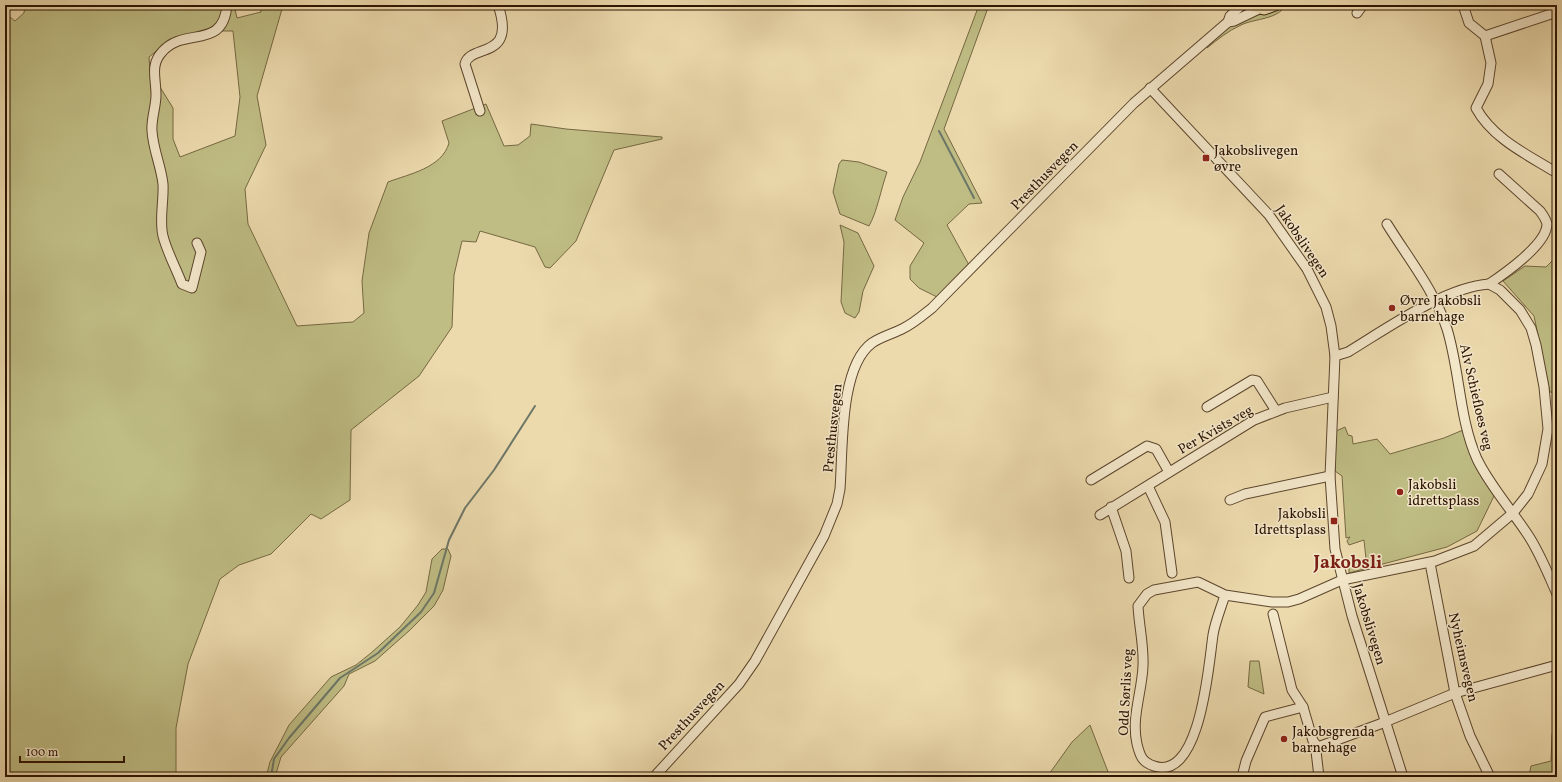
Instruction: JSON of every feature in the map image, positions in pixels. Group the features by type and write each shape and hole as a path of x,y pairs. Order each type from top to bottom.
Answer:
{"main road":[{"path":"1256,7 1269,8 1275,5"}],"street":[{"path":"197,243 201,252 192,288 182,284 163,235 163,183 152,131 156,97 153,70 159,55 163,50 172,44 180,40 212,34 221,25 226,14 227,5"},
{"path":"480,111 465,64 470,56 489,48 499,39 502,23 498,5"},
{"name":"Presthusvegen","path":"1228,22 1230,16 1242,5"},
{"path":"1357,13 1363,5"},
{"path":"1463,5 1469,23 1485,36 1491,63 1488,84 1476,108 1481,118 1498,136 1557,173"},
{"name":"Presthusvegen","path":"654,777 747,673 764,646 824,536 835,509 840,489 848,385 857,362 863,353 871,344 903,329 932,308 1150,88 1228,22 1234,21 1256,7"},
{"path":"1485,36 1557,12"},
{"name":"Jakobslivegen","path":"1150,88 1241,184 1281,230 1308,269 1322,298 1331,326 1335,356 1330,476 1332,528 1342,580 1403,777"},
{"path":"1335,356 1348,352 1422,307 1465,289 1489,284 1528,254 1541,238 1547,225 1545,217 1540,210 1499,174"},
{"name":"Alv Schiefloes veg","path":"1387,224 1436,301 1447,330 1469,435 1476,458 1486,477 1529,537 1557,594"},
{"name":"Odd Sørlis veg","path":"1225,595 1213,634 1207,691 1194,733 1185,752 1175,763 1157,767 1145,763 1141,758 1137,743 1135,719 1143,667 1138,606 1147,594 1154,590 1198,582 1225,595 1272,602 1288,602 1342,580 1430,563 1474,546 1513,513 1528,494 1542,464 1548,429 1544,387 1536,345 1528,324 1520,310 1509,298 1489,284"},
{"name":"Per Kvists veg","path":"1207,407 1252,380 1257,381 1276,411"},
{"name":"Per Kvists veg","path":"1100,515 1240,428 1276,411 1333,397"},
{"name":"Per Kvists veg","path":"1091,480 1147,446 1156,450 1169,472"},
{"path":"1230,500 1245,494 1330,476"},
{"path":"1148,486 1165,522 1172,573"},
{"path":"1111,507 1126,551 1129,578"},
{"name":"Nyheimsvegen","path":"1430,563 1455,693 1470,736 1490,777"},
{"path":"1273,614 1292,690 1303,707 1313,741 1318,747"},
{"path":"1318,747 1386,722 1455,693 1557,665"},
{"path":"1242,777 1246,761 1265,717 1303,707"},
{"path":"1318,747 1316,751 1319,777"}],"shaded area":[{"path":"25,5 234,5 237,18 261,12 260,5 280,5 282,9 257,96 266,145 245,189 248,224 297,326 353,322 364,313 362,281 369,233 388,182 424,169 439,159 445,152 449,143 442,121 486,104 504,146 518,145 530,136 531,124 566,129 662,137 662,139 614,150 576,241 550,268 545,267 535,247 480,231 476,242 462,241 454,275 452,327 419,376 351,430 350,500 321,519 311,514 271,554 239,565 220,579 188,664 176,728 176,777 5,777 5,13 15,21 24,13","holes":["211,31 233,31 240,97 235,136 180,157 173,139 173,108 150,71 149,57 170,43 186,36"]},
{"path":"979,5 989,5 944,129 982,203 969,204 947,225 969,265 937,297 919,288 910,279 910,266 924,243 895,220 903,197 920,162"},
{"path":"1282,5 1286,5 1282,10 1272,16 1241,25 1219,38 1207,48 1217,37 1234,24 1246,18 1272,12"},
{"path":"842,160 859,162 887,172 877,207 869,226 840,214 833,192 839,164"},
{"path":"840,225 858,233 874,266 863,291 859,312 855,318 845,313 841,302 844,242"},
{"path":"1557,256 1557,393 1550,392 1534,316 1503,281 1525,266 1546,267"},
{"path":"1345,427 1348,435 1352,436 1353,444 1377,439 1390,454 1444,438 1463,430 1479,472 1494,496 1477,531 1447,547 1349,573 1349,562 1366,559 1364,540 1349,545 1347,541 1350,537 1346,538 1342,476 1335,471 1336,431"},
{"path":"442,549 448,549 451,556 443,590 434,606 375,661 349,674 344,686 281,757 275,777 266,777 270,762 289,725 331,677 356,665 371,653 400,627 418,605 426,592 432,559"},
{"path":"1250,661 1259,661 1264,694 1248,687"},
{"path":"1557,706 1557,777 1529,776 1531,766 1551,761 1552,735"},
{"path":"1090,725 1110,777 1047,777 1072,742"}],"waterway":[{"path":"939,131 974,198"},
{"path":"271,777 274,759 289,738 340,678 378,653 421,612 434,593 449,540 465,508 494,470 535,406"}],"place":[{"name":"Jakobslivegen øvre","path":"1206,158"},
{"name":"Øvre Jakobsli barnehage","path":"1392,308"},
{"name":"Jakobsli idrettsplass","path":"1400,492"},
{"name":"Jakobsli Idrettsplass","path":"1334,521"},
{"name":"Jakobsgrenda barnehage","path":"1284,739"}],"district":[{"name":"Jakobsli","path":"1348,562"}]}
